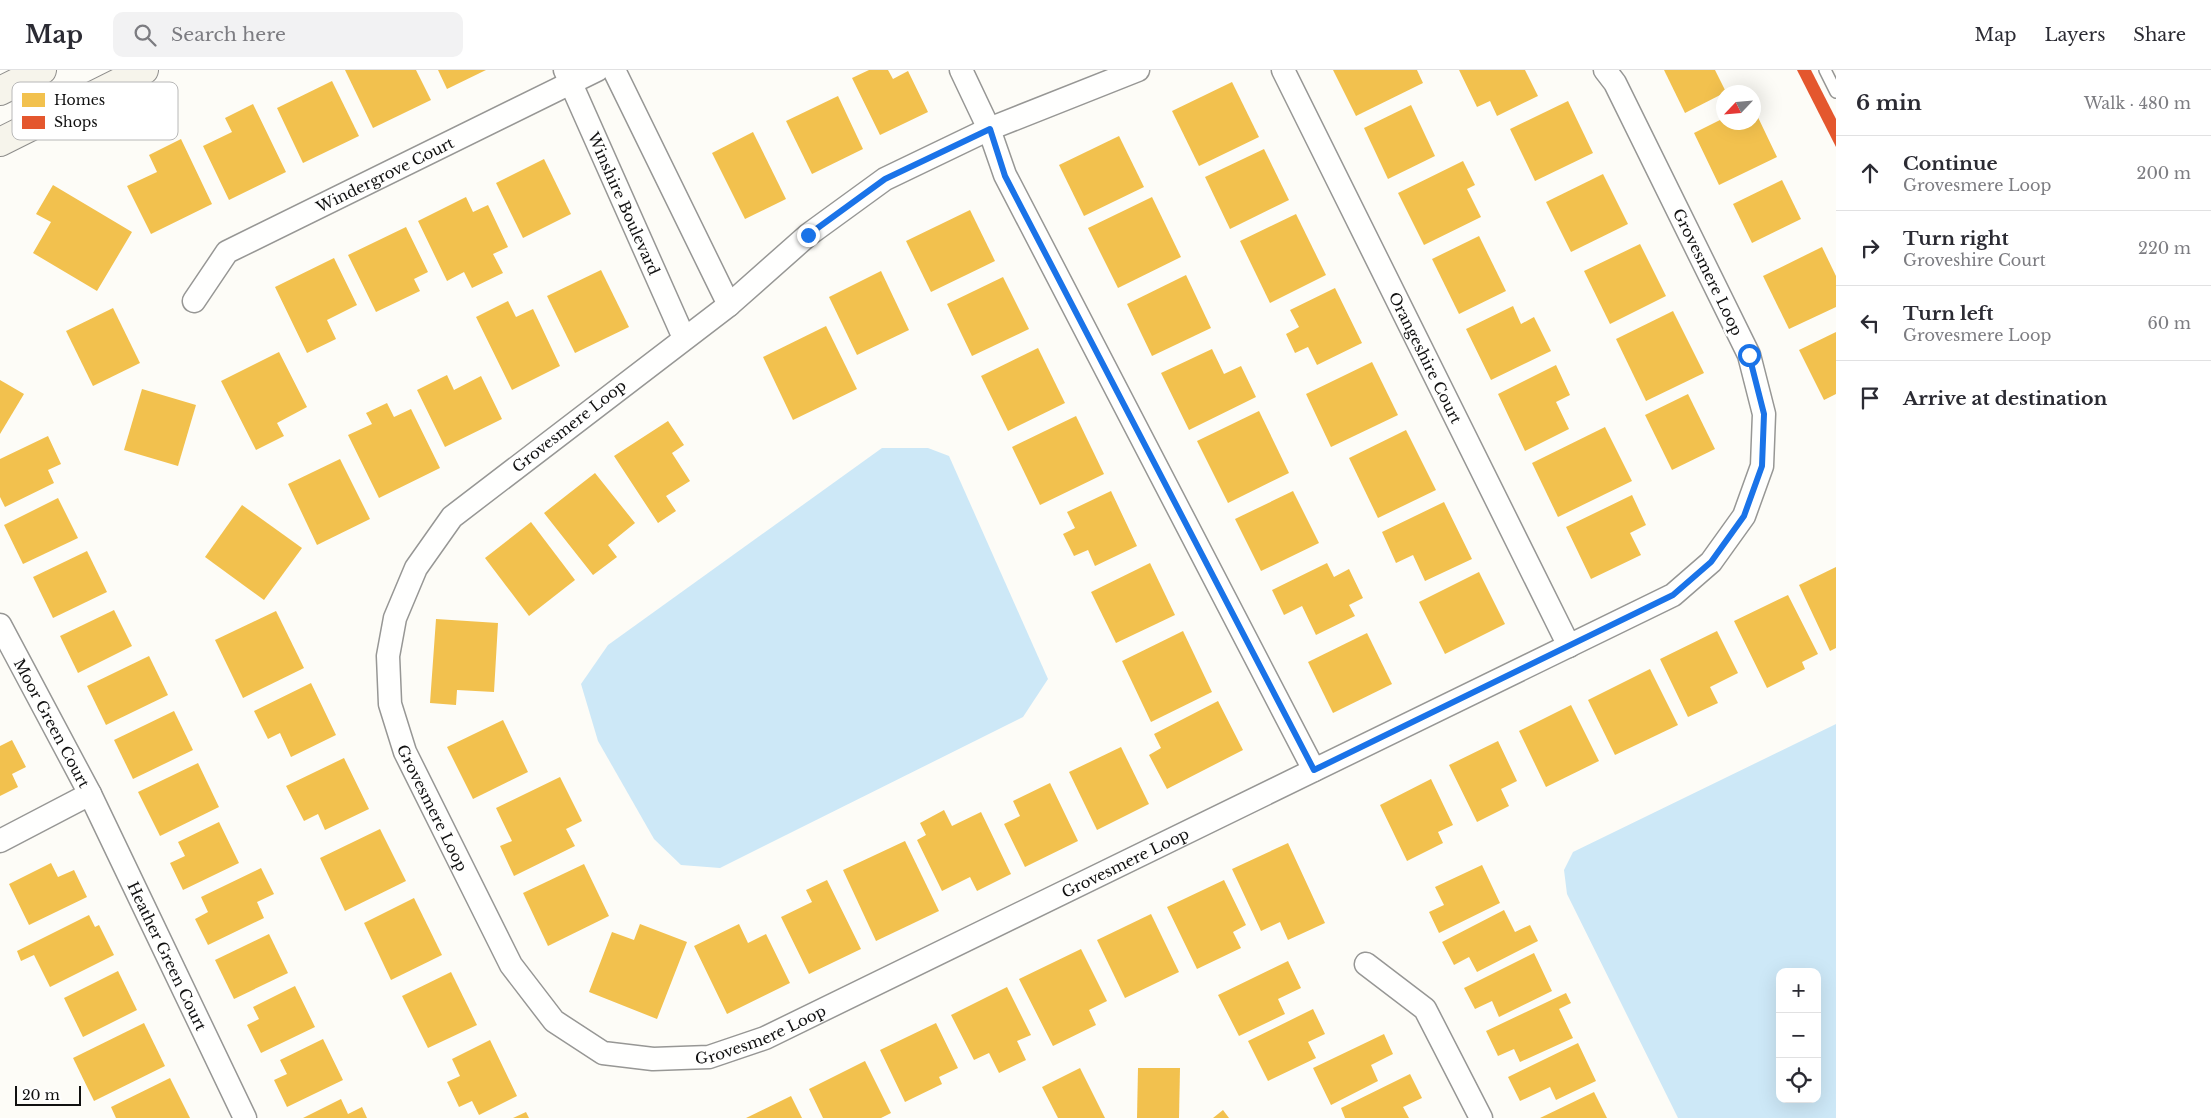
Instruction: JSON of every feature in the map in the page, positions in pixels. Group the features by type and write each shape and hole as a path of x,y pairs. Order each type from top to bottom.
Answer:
{"main road":[{"path":"18,82 42,70"},
{"path":"120,82 144,70"},
{"path":"0,91 12,85"},
{"path":"0,142 12,136"}],"street":[{"name":"Windergrove Court","path":"194,302 227,252 568,76 597,70"},
{"path":"614,70 728,305"},
{"path":"961,70 990,129 1005,176 1314,770"},
{"name":"Grovesmere Loop","path":"1138,70 990,129 885,179 808,235 728,305 452,517 416,568 395,618 388,656 390,704 405,752 511,965 554,1021 603,1053 652,1059 709,1056 756,1041 1673,595 1711,562 1744,516 1762,466 1764,414 1749,355 1615,84 1605,70"},
{"name":"Orangeshire Court","path":"1283,70 1569,646"},
{"name":"Winshire Boulevard","path":"568,76 684,338"},
{"name":"Moor Green Court","path":"0,625 90,794"},
{"path":"0,841 90,794"},
{"name":"Heather Green Court","path":"90,794 245,1118"},
{"path":"1366,964 1425,1009 1481,1118"}],"lane":[{"path":"1825,70 1836,92"}],"water":[{"path":"882,448 928,448 949,456 1048,679 1023,717 720,868 681,865 654,839 598,741 581,684 608,645"},
{"path":"1836,724 1836,1118 1678,1118 1567,894 1564,870 1573,852"}],"building: Homes":[{"path":"345,70 416,70 431,100 373,128"},
{"path":"438,70 486,70 447,89"},
{"path":"869,70 888,70 893,79 908,71 928,112 880,135 852,78"},
{"path":"1333,70 1417,70 1423,83 1356,116"},
{"path":"1459,70 1525,70 1538,96 1497,116 1490,101 1477,107"},
{"path":"1664,70 1715,70 1722,85 1716,85 1716,97 1685,113"},
{"path":"332,81 359,136 303,163 277,108"},
{"path":"1232,82 1259,137 1199,166 1172,111"},
{"path":"838,96 863,149 812,174 786,121"},
{"path":"1568,101 1593,153 1535,181 1510,129"},
{"path":"253,104 286,172 229,200 203,146 232,132 225,118"},
{"path":"1411,105 1435,156 1388,179 1364,128"},
{"path":"1716,122 1716,130 1761,130 1761,124 1777,157 1719,185 1694,133"},
{"path":"753,132 786,199 745,219 712,153"},
{"path":"1119,136 1144,187 1084,216 1059,165"},
{"path":"181,139 212,204 151,234 127,186 157,172 149,155"},
{"path":"1264,149 1289,200 1230,229 1205,177"},
{"path":"544,159 571,214 523,238 496,183"},
{"path":"1463,161 1475,185 1467,189 1481,217 1424,245 1398,193"},
{"path":"1603,174 1628,224 1571,252 1546,202"},
{"path":"1782,180 1801,219 1752,243 1733,204"},
{"path":"53,185 132,232 97,291 33,253 51,222 36,214"},
{"path":"466,197 473,212 488,205 508,247 493,254 503,273 472,288 464,272 447,281 418,221"},
{"path":"1152,197 1181,257 1118,288 1088,228"},
{"path":"970,210 995,261 931,292 906,241"},
{"path":"1296,214 1326,275 1270,303 1240,241"},
{"path":"406,227 428,272 414,279 420,291 376,312 348,255"},
{"path":"1479,236 1506,291 1459,314 1432,259"},
{"path":"1640,244 1666,296 1610,324 1584,271"},
{"path":"1822,247 1836,276 1836,307 1789,329 1763,276"},
{"path":"334,258 357,305 327,320 336,339 307,353 275,287"},
{"path":"601,270 629,327 575,353 547,296"},
{"path":"881,271 909,330 857,355 829,297"},
{"path":"1186,275 1211,328 1152,356 1127,304"},
{"path":"1003,277 1029,329 972,356 947,304"},
{"path":"1335,288 1362,343 1317,365 1308,347 1295,353 1286,334 1299,327 1290,310"},
{"path":"508,301 516,317 533,309 560,366 512,390 476,317"},
{"path":"1513,306 1521,324 1534,317 1551,351 1491,380 1466,329"},
{"path":"113,308 140,363 93,386 66,331"},
{"path":"1673,311 1704,373 1646,401 1616,339"},
{"path":"826,326 857,389 793,420 763,357"},
{"path":"1836,332 1836,394 1824,400 1799,350"},
{"path":"1038,348 1065,403 1008,431 981,376"},
{"path":"1212,349 1224,374 1241,366 1256,397 1189,430 1161,373"},
{"path":"279,352 307,407 277,423 284,436 256,450 221,381"},
{"path":"1372,362 1398,415 1331,447 1306,394"},
{"path":"1556,365 1570,395 1556,402 1569,429 1525,451 1498,394"},
{"path":"447,375 454,390 481,376 502,419 445,447 417,390"},
{"path":"0,380 24,394 0,434"},
{"path":"142,389 196,405 178,466 124,450"},
{"path":"1688,394 1715,449 1672,470 1645,415"},
{"path":"387,403 394,417 411,409 440,468 379,498 348,435 372,424 366,413"},
{"path":"1259,411 1289,473 1228,503 1197,441"},
{"path":"1076,416 1104,474 1040,505 1012,447"},
{"path":"668,421 684,445 672,453 690,481 666,496 676,511 658,523 614,456"},
{"path":"1605,427 1632,481 1558,517 1532,463"},
{"path":"1406,430 1436,490 1378,518 1349,458"},
{"path":"48,436 61,464 48,470 54,483 5,507 0,497 0,459"},
{"path":"340,459 370,519 317,545 288,484"},
{"path":"595,473 635,523 608,545 617,557 593,575 544,513"},
{"path":"1111,491 1137,546 1095,566 1088,550 1074,556 1063,534 1075,528 1067,512"},
{"path":"1293,491 1319,543 1261,571 1235,519"},
{"path":"1632,495 1646,525 1630,533 1641,555 1591,579 1566,527"},
{"path":"58,498 78,538 23,564 4,525"},
{"path":"1444,502 1472,559 1425,581 1413,555 1396,563 1382,532"},
{"path":"242,505 302,548 264,600 205,557"},
{"path":"531,522 575,580 529,616 485,558"},
{"path":"87,551 107,592 53,618 33,577"},
{"path":"1150,563 1175,615 1116,643 1091,592"},
{"path":"1327,563 1334,577 1349,569 1363,598 1349,605 1355,616 1316,635 1302,606 1284,615 1272,590"},
{"path":"1836,567 1836,648 1830,651 1799,585"},
{"path":"1479,572 1505,624 1445,654 1419,602"},
{"path":"1788,595 1818,654 1802,662 1805,669 1767,688 1734,621"},
{"path":"114,610 132,646 78,673 60,636"},
{"path":"276,611 304,668 243,698 215,640"},
{"path":"436,619 498,623 494,692 457,690 456,705 430,703"},
{"path":"1183,631 1212,692 1151,722 1122,661"},
{"path":"1717,631 1738,673 1710,687 1718,703 1688,717 1660,659"},
{"path":"1367,633 1392,684 1333,713 1308,662"},
{"path":"149,656 168,695 106,725 87,686"},
{"path":"1650,669 1678,725 1615,755 1588,700"},
{"path":"311,683 336,735 291,757 280,733 268,739 254,711"},
{"path":"1218,701 1243,750 1167,789 1149,755 1161,748 1154,734"},
{"path":"1571,705 1599,761 1546,787 1519,731"},
{"path":"174,711 193,750 133,779 114,740"},
{"path":"503,720 528,772 473,799 447,747"},
{"path":"12,740 26,767 12,774 18,787 0,796 0,746"},
{"path":"1498,741 1517,781 1501,789 1509,806 1477,822 1449,765"},
{"path":"1121,747 1149,804 1097,830 1069,772"},
{"path":"344,758 369,809 325,830 318,814 304,821 286,786"},
{"path":"198,763 219,807 160,836 138,792"},
{"path":"560,777 582,821 566,829 575,846 514,876 500,846 512,841 496,808"},
{"path":"1431,779 1453,825 1438,832 1443,843 1407,861 1380,805"},
{"path":"1050,783 1078,841 1025,867 1004,824 1020,816 1013,801"},
{"path":"944,810 952,826 981,812 1011,874 977,891 970,877 942,891 917,840 926,835 920,823"},
{"path":"219,822 239,863 183,890 170,863 185,856 178,842"},
{"path":"380,829 406,881 345,911 320,858"},
{"path":"905,841 939,911 876,941 843,870"},
{"path":"1288,843 1325,923 1288,940 1280,922 1261,931 1232,869"},
{"path":"51,863 58,877 74,870 87,897 29,925 9,884"},
{"path":"584,864 609,916 548,946 523,893"},
{"path":"1482,865 1500,903 1439,933 1429,912 1444,905 1435,887"},
{"path":"261,868 274,894 257,902 264,918 208,945 195,919 208,912 201,897"},
{"path":"827,880 861,949 809,974 781,917 812,902 806,890"},
{"path":"1224,880 1246,925 1233,932 1241,948 1197,969 1167,907"},
{"path":"414,898 442,955 391,980 364,923"},
{"path":"1504,910 1515,932 1530,925 1538,941 1477,972 1469,957 1454,965 1442,942"},
{"path":"1151,914 1179,972 1125,998 1097,940"},
{"path":"89,915 95,927 99,925 114,955 50,987 34,955 21,961 17,951"},
{"path":"640,924 687,942 657,1019 589,992 612,932 634,940"},
{"path":"739,924 748,943 766,934 790,983 727,1014 694,946"},
{"path":"269,934 288,973 234,999 215,960"},
{"path":"1081,949 1107,1001 1089,1010 1096,1025 1053,1046 1019,979"},
{"path":"1534,953 1552,991 1499,1017 1492,1001 1475,1009 1464,988"},
{"path":"1288,961 1301,988 1278,999 1285,1014 1239,1036 1218,995"},
{"path":"118,971 137,1010 83,1037 64,998"},
{"path":"451,972 477,1025 428,1048 402,996"},
{"path":"295,986 315,1027 261,1053 247,1025 259,1019 253,1007"},
{"path":"1007,987 1031,1035 1017,1041 1026,1060 999,1073 989,1053 974,1060 951,1015"},
{"path":"1566,993 1571,1003 1559,1009 1573,1038 1520,1062 1514,1049 1498,1056 1486,1031"},
{"path":"1313,1009 1325,1034 1308,1042 1316,1058 1268,1081 1248,1041"},
{"path":"144,1023 165,1066 94,1101 73,1058"},
{"path":"936,1023 958,1068 939,1077 942,1084 905,1102 880,1050"},
{"path":"1384,1034 1393,1054 1371,1065 1378,1081 1331,1105 1313,1068"},
{"path":"323,1039 343,1080 287,1107 274,1080 287,1074 280,1060"},
{"path":"490,1040 517,1096 479,1115 472,1101 459,1107 447,1082 460,1076 452,1059"},
{"path":"1578,1043 1596,1081 1556,1100 1550,1087 1520,1101 1508,1077"},
{"path":"865,1061 891,1113 881,1118 823,1118 809,1089"},
{"path":"1080,1068 1105,1118 1058,1118 1042,1087"},
{"path":"1138,1068 1180,1068 1179,1118 1137,1118"},
{"path":"1410,1074 1422,1098 1403,1107 1409,1118 1345,1118 1341,1108"},
{"path":"170,1078 190,1118 116,1118 111,1107"},
{"path":"1594,1092 1607,1118 1540,1118"},
{"path":"791,1096 802,1118 746,1118"},
{"path":"341,1099 348,1114 362,1107 367,1118 303,1118"},
{"path":"1223,1110 1229,1118 1213,1118"},
{"path":"526,1112 529,1118 513,1118"}],"building: Shops":[{"path":"1797,70 1811,70 1836,119 1836,147"}],"route":[{"path":"808,235 885,179 990,129 1005,176 1314,770 1673,595 1711,562 1744,516 1762,466 1764,414 1749,355"}]}
